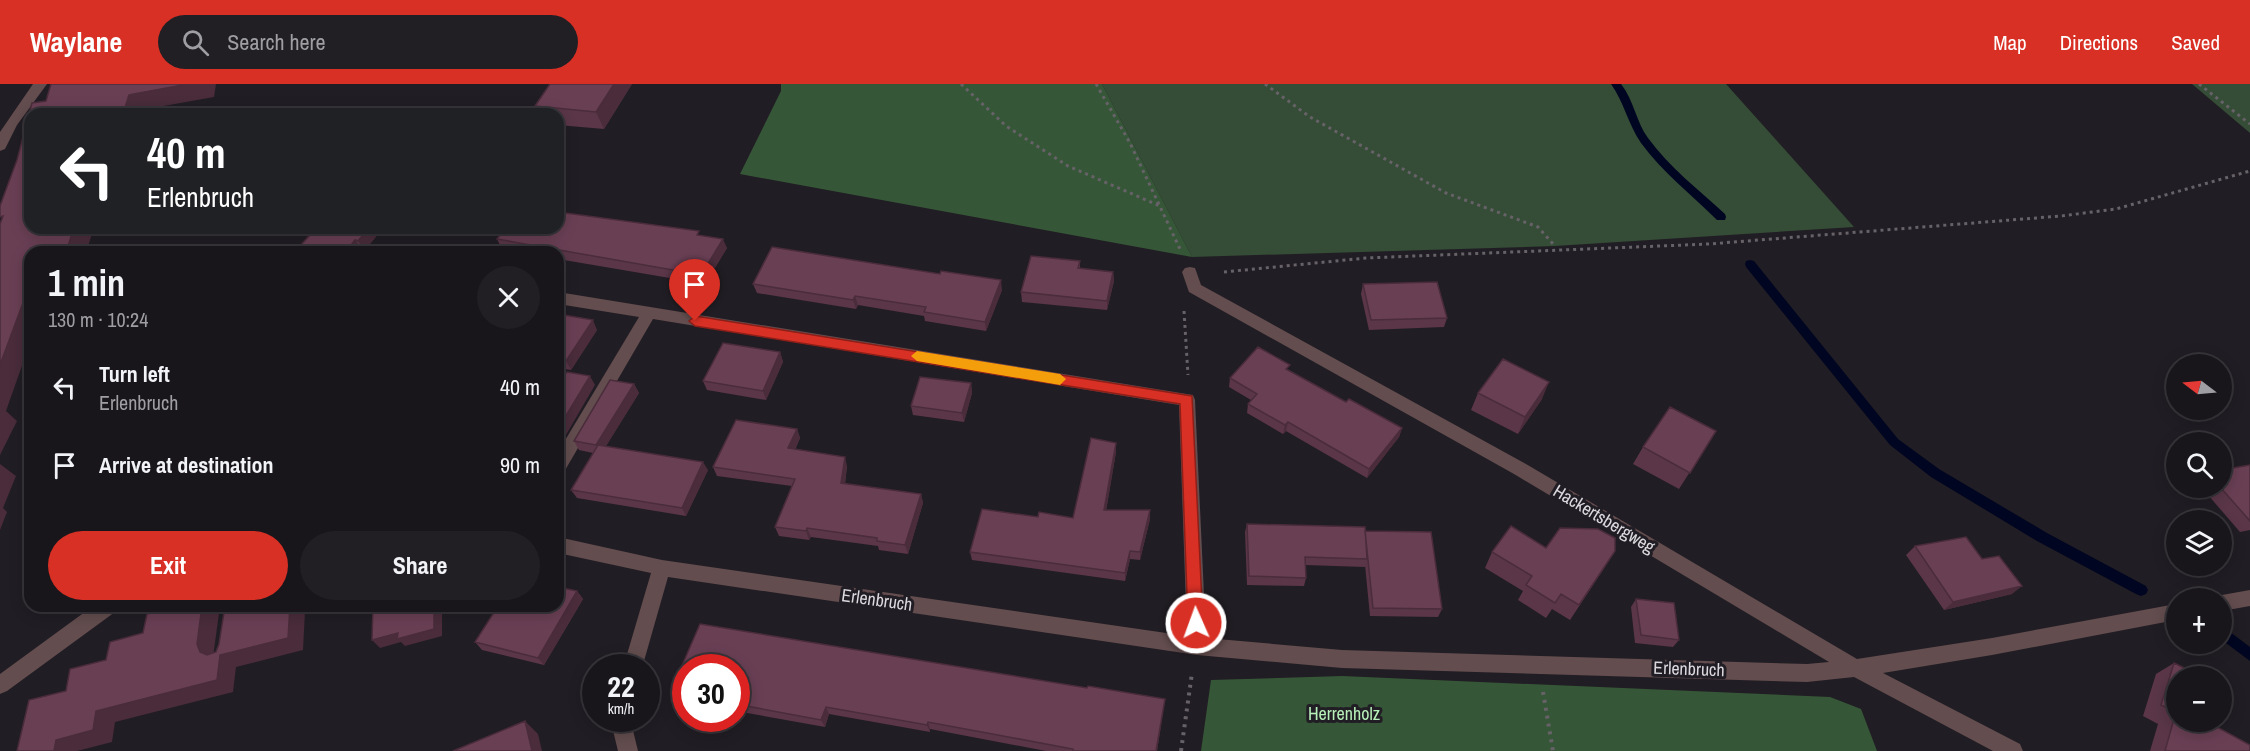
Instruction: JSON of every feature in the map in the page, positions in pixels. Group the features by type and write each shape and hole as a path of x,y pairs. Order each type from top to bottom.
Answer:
{"street":[{"path":"0,146 11,124 40,84"},
{"name":"Hackertsbergweg","path":"1192,280 1520,469 1856,668 2013,751"},
{"path":"564,299 1187,400 1197,646"},
{"path":"564,457 649,313"},
{"name":"Erlenbruch","path":"564,546 662,568 1197,646 1342,659 1807,673 1856,668 1977,649 2166,614"},
{"path":"636,654 662,568"},
{"path":"2232,601 2250,598"},
{"path":"0,685 100,612"},
{"path":"623,732 628,751"}],"path":[{"path":"961,84 1006,126 1068,166 1160,207"},
{"path":"1096,84 1130,142 1192,280 1184,304 1187,400"},
{"path":"1265,84 1311,117 1446,193 1538,227 1555,246"},
{"path":"2199,84 2250,124"},
{"path":"1192,280 1230,273 1366,258 1709,244 2061,216 2116,209 2250,171"},
{"path":"1181,751 1197,646"},
{"path":"1539,665 1553,751"}],"green space":[{"path":"781,84 1102,84 1192,257 740,174 781,91"},
{"path":"1102,84 1726,84 1854,227 1555,246 1192,257"},
{"path":"2192,84 2250,84 2250,133"},
{"name":"Herrenholz","path":"1342,676 1830,697 1861,709 1877,751 1201,751 1211,680"}],"building":[{"path":"51,84 188,84 129,95 125,108 31,108 32,103 46,101"},
{"path":"550,84 614,84 596,112 535,106"},
{"path":"24,133 24,234 72,234 68,246 24,246 24,303 0,365 0,224 3,216 0,217 0,206"},
{"path":"564,213 699,231 697,235 723,239 701,275 564,251 564,246 537,246 497,239 501,234 564,234"},
{"path":"311,234 364,234 350,246 300,246"},
{"path":"772,247 940,274 941,271 1001,280 985,322 924,312 926,307 855,296 853,300 753,284"},
{"path":"1031,256 1080,261 1078,268 1113,272 1107,301 1021,292"},
{"path":"1437,282 1447,318 1371,320 1363,284"},
{"path":"564,315 593,320 566,361 564,360"},
{"path":"723,343 780,352 763,391 703,381"},
{"path":"1258,347 1290,365 1286,369 1346,402 1349,399 1402,428 1369,469 1288,422 1285,425 1248,404 1257,394 1230,378"},
{"path":"1503,359 1549,382 1525,417 1478,393"},
{"path":"567,372 590,376 564,419 564,375"},
{"path":"920,377 971,383 962,413 911,406"},
{"path":"610,380 634,384 596,445 574,441"},
{"path":"1670,407 1716,431 1690,473 1643,447"},
{"path":"736,420 797,429 788,448 845,457 841,483 921,494 905,545 877,541 877,538 807,528 806,531 775,527 795,479 713,467"},
{"path":"1091,438 1116,443 1104,510 1150,510 1140,552 1130,551 1125,573 970,552 982,509 1038,517 1039,512 1073,518"},
{"path":"598,445 703,462 682,508 571,490"},
{"path":"2250,465 2250,521 2230,498 2232,498 2232,468"},
{"path":"1247,524 1365,527 1367,559 1305,557 1306,578 1249,576"},
{"path":"1511,526 1546,548 1560,528 1598,529 1615,538 1615,551 1579,605 1561,594 1555,603 1526,585 1532,576 1492,552"},
{"path":"1365,531 1431,532 1442,609 1373,608"},
{"path":"1966,537 1982,559 1999,556 2022,586 1953,602 1915,546"},
{"path":"564,588 577,591 538,658 475,642 494,612 564,612"},
{"path":"1636,599 1674,603 1679,640 1641,635"},
{"path":"201,612 197,644 200,652 207,655 216,652 224,612 290,612 288,638 220,655 217,680 96,711 93,730 56,740 54,751 17,751 29,700 66,691 70,669 106,660 110,642 143,633 147,614"},
{"path":"373,612 434,612 434,629 397,639 398,633 372,640"},
{"path":"700,624 1165,699 1156,751 1073,751 1073,749 928,722 927,725 826,707 821,720 750,707 750,654 687,654"},
{"path":"2166,689 2166,707 2161,705"},
{"path":"525,721 532,751 453,751"},
{"path":"2170,732 2226,732 2250,745 2250,751 2165,751"}],"waterway":[{"path":"1616,84 1625,97 1645,141 1721,217"},
{"path":"1750,264 1894,442 1935,473 2042,537 2141,590"},
{"path":"2232,640 2250,655"}],"slow traffic":[{"path":"917,356 1060,379"}],"route":[{"path":"695,321 1187,400 1196,623"}]}
